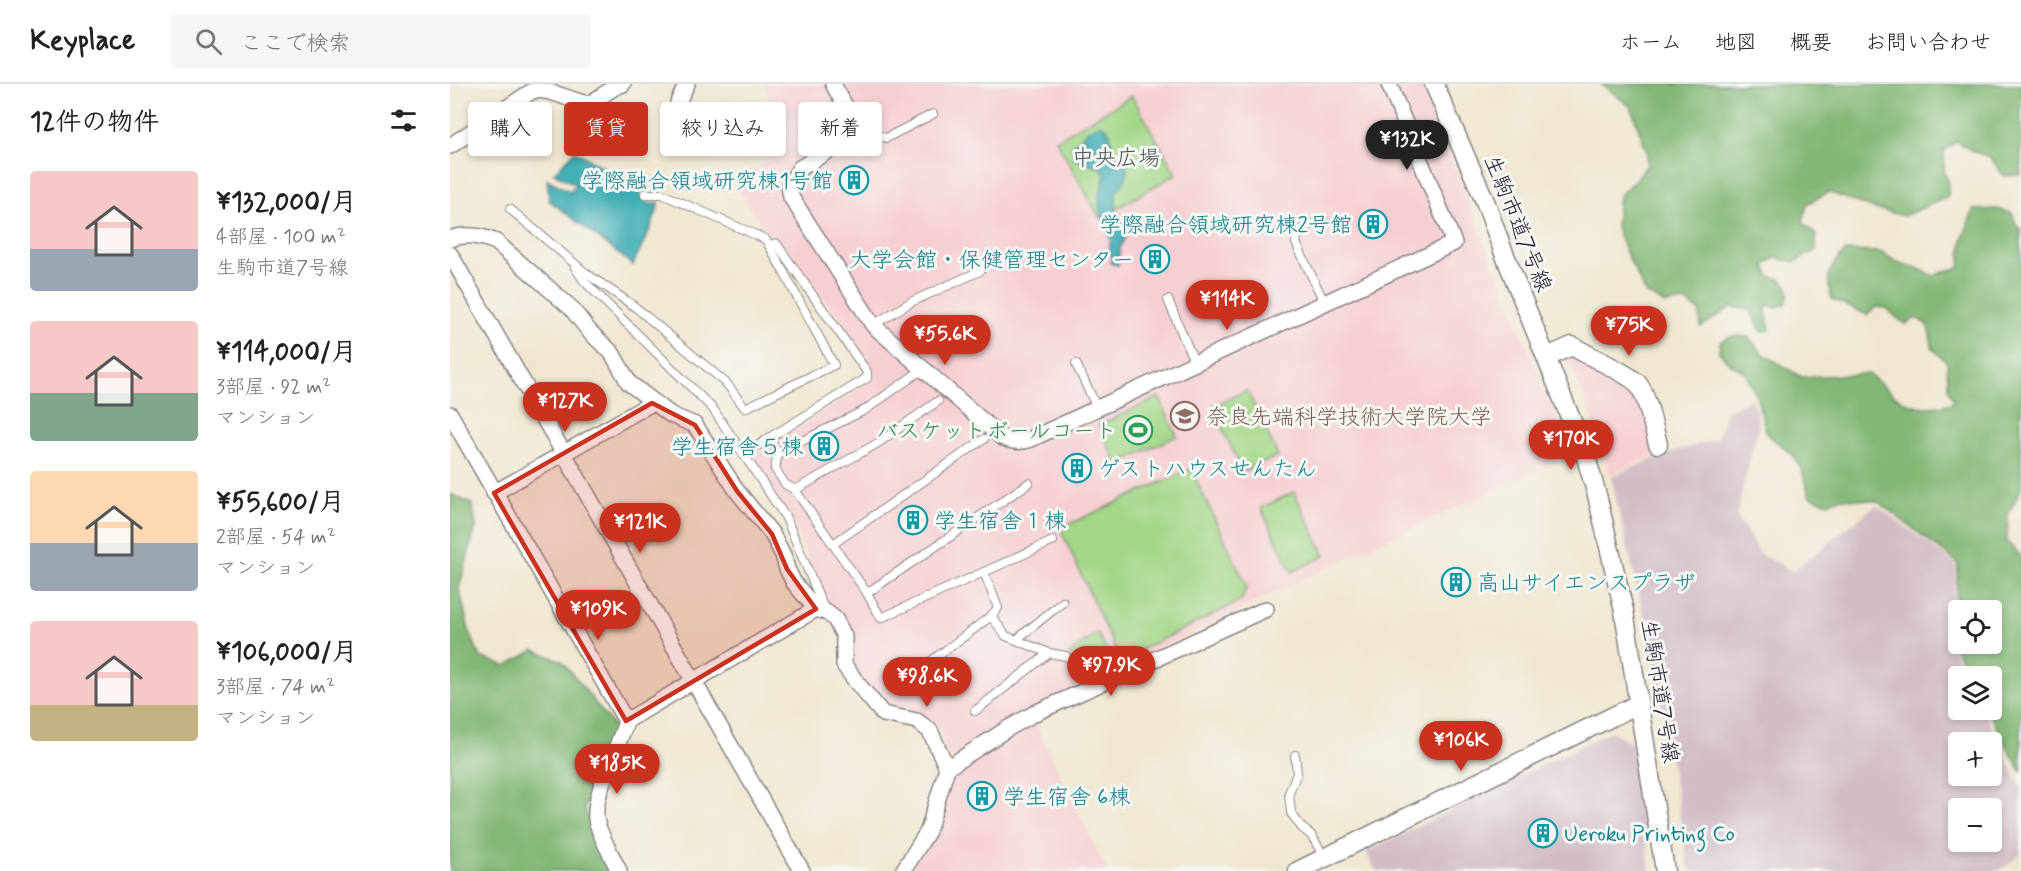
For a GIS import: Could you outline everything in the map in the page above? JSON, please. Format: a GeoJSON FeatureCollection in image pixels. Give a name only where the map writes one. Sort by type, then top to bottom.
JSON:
{"type":"FeatureCollection","features":[{"type":"Feature","properties":{"kind":"street"},"geometry":{"type":"LineString","coordinates":[[450,146],[532,91],[544,89],[576,103],[589,104],[623,84]]}},
{"type":"Feature","properties":{"kind":"street"},"geometry":{"type":"LineString","coordinates":[[678,102],[687,84]]}},
{"type":"Feature","properties":{"kind":"street"},"geometry":{"type":"LineString","coordinates":[[833,84],[843,102]]}},
{"type":"Feature","properties":{"kind":"street","name":"生駒市道7号線"},"geometry":{"type":"LineString","coordinates":[[1434,84],[1485,201],[1547,357],[1597,495],[1624,611],[1665,871]]}},
{"type":"Feature","properties":{"kind":"street"},"geometry":{"type":"LineString","coordinates":[[820,156],[800,168],[789,186],[790,197],[873,325],[995,432],[1011,441],[1021,442],[1454,243],[1393,85]]}},
{"type":"Feature","properties":{"kind":"street"},"geometry":{"type":"LineString","coordinates":[[450,239],[459,236],[486,238],[496,242],[571,308],[590,332],[612,353],[629,383],[671,416],[695,425],[737,491],[772,534],[794,583],[821,611],[835,619],[844,636],[844,665],[883,714],[917,721],[930,731],[947,768]]}},
{"type":"Feature","properties":{"kind":"street"},"geometry":{"type":"LineString","coordinates":[[450,254],[456,278],[564,453],[802,871]]}},
{"type":"Feature","properties":{"kind":"street"},"geometry":{"type":"LineString","coordinates":[[1547,357],[1572,346],[1638,384],[1658,444]]}},
{"type":"Feature","properties":{"kind":"street"},"geometry":{"type":"LineString","coordinates":[[494,493],[652,403]]}},
{"type":"Feature","properties":{"kind":"street"},"geometry":{"type":"LineString","coordinates":[[450,414],[626,721]]}},
{"type":"Feature","properties":{"kind":"street"},"geometry":{"type":"LineString","coordinates":[[903,871],[928,831],[947,768],[1035,713],[1266,609]]}},
{"type":"Feature","properties":{"kind":"street"},"geometry":{"type":"LineString","coordinates":[[618,871],[596,820],[604,778],[626,721],[693,681],[821,611]]}},
{"type":"Feature","properties":{"kind":"street"},"geometry":{"type":"LineString","coordinates":[[1298,871],[1638,704]]}},
{"type":"Feature","properties":{"kind":"lane"},"geometry":{"type":"LineString","coordinates":[[882,137],[886,138],[933,114]]}},
{"type":"Feature","properties":{"kind":"lane"},"geometry":{"type":"LineString","coordinates":[[510,209],[571,260],[634,306],[726,383],[745,408],[834,365],[765,239],[662,194],[645,194]]}},
{"type":"Feature","properties":{"kind":"lane"},"geometry":{"type":"LineString","coordinates":[[1323,219],[1298,231],[1296,243],[1325,304]]}},
{"type":"Feature","properties":{"kind":"lane"},"geometry":{"type":"LineString","coordinates":[[744,455],[867,378],[867,372],[776,243],[769,245]]}},
{"type":"Feature","properties":{"kind":"lane"},"geometry":{"type":"LineString","coordinates":[[571,260],[584,281],[713,409],[786,518],[821,611]]}},
{"type":"Feature","properties":{"kind":"lane"},"geometry":{"type":"LineString","coordinates":[[873,325],[911,302],[980,271]]}},
{"type":"Feature","properties":{"kind":"lane"},"geometry":{"type":"LineString","coordinates":[[1168,300],[1195,364]]}},
{"type":"Feature","properties":{"kind":"lane"},"geometry":{"type":"LineString","coordinates":[[1076,364],[1098,408]]}},
{"type":"Feature","properties":{"kind":"lane"},"geometry":{"type":"LineString","coordinates":[[778,453],[865,410],[923,369]]}},
{"type":"Feature","properties":{"kind":"lane"},"geometry":{"type":"LineString","coordinates":[[795,490],[871,447],[938,401]]}},
{"type":"Feature","properties":{"kind":"lane"},"geometry":{"type":"LineString","coordinates":[[769,438],[778,453],[775,469],[784,484],[795,490],[867,593],[880,618],[1053,541]]}},
{"type":"Feature","properties":{"kind":"lane"},"geometry":{"type":"LineString","coordinates":[[833,544],[984,439]]}},
{"type":"Feature","properties":{"kind":"lane"},"geometry":{"type":"LineString","coordinates":[[867,593],[1029,483]]}},
{"type":"Feature","properties":{"kind":"lane"},"geometry":{"type":"LineString","coordinates":[[910,677],[991,616],[998,608],[984,572]]}},
{"type":"Feature","properties":{"kind":"lane"},"geometry":{"type":"LineString","coordinates":[[1016,640],[1063,602]]}},
{"type":"Feature","properties":{"kind":"lane"},"geometry":{"type":"LineString","coordinates":[[991,616],[1006,636],[1049,653],[1066,656],[1074,663],[1091,688]]}},
{"type":"Feature","properties":{"kind":"lane"},"geometry":{"type":"LineString","coordinates":[[975,711],[1049,653]]}},
{"type":"Feature","properties":{"kind":"lane"},"geometry":{"type":"LineString","coordinates":[[1295,755],[1298,773],[1289,793],[1292,813],[1302,828],[1311,835],[1325,858]]}},
{"type":"Feature","properties":{"kind":"highlighted area"},"geometry":{"type":"Polygon","coordinates":[[[652,403],[695,425],[737,491],[772,534],[787,569],[816,609],[626,721],[494,493],[652,403]]]}},
{"type":"Feature","properties":{"kind":"shaded area","name":"奈良先端科学技術大学院大学"},"geometry":{"type":"Polygon","coordinates":[[[765,84],[1420,84],[1571,454],[1337,563],[1037,708],[956,758],[947,754],[939,727],[922,717],[883,708],[850,665],[832,612],[789,516],[752,464],[755,454],[876,378],[868,360],[783,243],[775,234],[768,237],[737,187],[771,156],[786,156],[786,102],[768,102],[765,84]]]}},
{"type":"Feature","properties":{"kind":"shaded area"},"geometry":{"type":"Polygon","coordinates":[[[1573,355],[1634,387],[1644,406],[1657,455],[1610,475],[1590,410],[1568,357],[1573,355]]]}},
{"type":"Feature","properties":{"kind":"shaded area"},"geometry":{"type":"Polygon","coordinates":[[[1752,398],[1759,425],[1736,515],[1761,555],[1793,571],[1876,505],[1956,564],[1954,600],[1948,600],[1948,654],[1956,654],[1962,666],[1948,666],[1948,720],[1988,720],[1994,732],[1948,732],[1948,786],[2002,786],[2002,749],[2021,788],[2021,854],[1999,871],[1689,871],[1654,659],[1611,477],[1662,455],[1717,439],[1726,411],[1752,398]]]}},
{"type":"Feature","properties":{"kind":"shaded area"},"geometry":{"type":"Polygon","coordinates":[[[1033,719],[1107,871],[910,871],[953,769],[1033,719]]]}},
{"type":"Feature","properties":{"kind":"shaded area"},"geometry":{"type":"Polygon","coordinates":[[[1611,731],[1632,744],[1650,871],[1376,871],[1366,852],[1611,731]]]}},
{"type":"Feature","properties":{"kind":"green space"},"geometry":{"type":"Polygon","coordinates":[[[1601,84],[2021,84],[2021,175],[2004,176],[1990,157],[1972,151],[1957,141],[1944,151],[1944,172],[1948,181],[1948,197],[1904,216],[1869,207],[1828,192],[1807,204],[1803,222],[1816,235],[1816,250],[1795,262],[1775,258],[1765,265],[1769,276],[1780,279],[1788,288],[1786,304],[1777,307],[1765,306],[1770,330],[1762,332],[1750,310],[1731,307],[1701,327],[1699,311],[1685,301],[1665,304],[1646,294],[1623,246],[1616,227],[1619,196],[1647,165],[1647,152],[1631,107],[1601,84]]]}},
{"type":"Feature","properties":{"kind":"green space","name":"中央広場"},"geometry":{"type":"Polygon","coordinates":[[[1132,96],[1176,174],[1100,218],[1056,140],[1132,96]]]}},
{"type":"Feature","properties":{"kind":"green space"},"geometry":{"type":"Polygon","coordinates":[[[1997,209],[2012,213],[2017,227],[2021,229],[2021,489],[2008,514],[2007,542],[2021,556],[2021,772],[2002,737],[2002,732],[1999,732],[1992,720],[2002,720],[2002,666],[1965,666],[1959,654],[2002,654],[2002,600],[1956,600],[1958,563],[1877,501],[1840,498],[1828,503],[1810,497],[1802,471],[1793,455],[1767,434],[1756,395],[1744,371],[1731,365],[1719,352],[1720,342],[1732,336],[1748,337],[1762,353],[1801,377],[1869,374],[1888,391],[1907,403],[1928,407],[1954,402],[1948,388],[1947,362],[1933,349],[1928,325],[1916,318],[1905,324],[1885,308],[1877,307],[1867,315],[1832,299],[1829,278],[1835,263],[1846,251],[1880,252],[1897,262],[1934,276],[1960,268],[1962,242],[1973,210],[1997,209]]]}},
{"type":"Feature","properties":{"kind":"green space"},"geometry":{"type":"Polygon","coordinates":[[[1247,390],[1278,456],[1243,472],[1212,407],[1247,390]]]}},
{"type":"Feature","properties":{"kind":"green space","name":"バスケットボールコート"},"geometry":{"type":"Polygon","coordinates":[[[1159,397],[1177,436],[1117,464],[1099,425],[1159,397]]]}},
{"type":"Feature","properties":{"kind":"green space"},"geometry":{"type":"Polygon","coordinates":[[[1191,469],[1247,587],[1241,601],[1120,660],[1060,528],[1191,469]]]}},
{"type":"Feature","properties":{"kind":"green space"},"geometry":{"type":"Polygon","coordinates":[[[1294,492],[1325,556],[1292,572],[1261,508],[1294,492]]]}},
{"type":"Feature","properties":{"kind":"green space"},"geometry":{"type":"Polygon","coordinates":[[[450,494],[472,504],[476,526],[459,588],[469,630],[480,657],[506,666],[534,650],[562,661],[616,729],[584,808],[610,871],[450,871],[450,494]]]}},
{"type":"Feature","properties":{"kind":"green space"},"geometry":{"type":"Polygon","coordinates":[[[1097,633],[1116,667],[1097,675],[1085,670],[1069,654],[1097,633]]]}},
{"type":"Feature","properties":{"kind":"water"},"geometry":{"type":"Polygon","coordinates":[[[1100,124],[1108,130],[1115,151],[1127,166],[1125,180],[1116,192],[1116,208],[1127,234],[1120,248],[1118,265],[1110,263],[1111,240],[1100,211],[1099,197],[1105,175],[1100,167],[1074,159],[1073,146],[1088,130],[1100,124]]]}},
{"type":"Feature","properties":{"kind":"water"},"geometry":{"type":"Polygon","coordinates":[[[570,156],[584,156],[639,188],[643,198],[649,204],[659,202],[633,265],[549,200],[547,179],[571,192],[575,184],[554,173],[570,156]]]}},
{"type":"Feature","properties":{"kind":"place","name":"学際融合領域研究棟1号館"},"geometry":{"type":"Point","coordinates":[854,180]}},
{"type":"Feature","properties":{"kind":"place","name":"学際融合領域研究棟2号館"},"geometry":{"type":"Point","coordinates":[1373,224]}},
{"type":"Feature","properties":{"kind":"place","name":"大学会館・保健管理センター"},"geometry":{"type":"Point","coordinates":[1155,259]}},
{"type":"Feature","properties":{"kind":"place","name":"奈良先端科学技術大学院大学"},"geometry":{"type":"Point","coordinates":[1185,416]}},
{"type":"Feature","properties":{"kind":"place","name":"バスケットボールコート"},"geometry":{"type":"Point","coordinates":[1138,430]}},
{"type":"Feature","properties":{"kind":"place","name":"学生宿舎５棟"},"geometry":{"type":"Point","coordinates":[824,446]}},
{"type":"Feature","properties":{"kind":"place","name":"ゲストハウスせんたん"},"geometry":{"type":"Point","coordinates":[1077,468]}},
{"type":"Feature","properties":{"kind":"place","name":"学生宿舎１棟"},"geometry":{"type":"Point","coordinates":[913,520]}},
{"type":"Feature","properties":{"kind":"place","name":"高山サイエンスプラザ"},"geometry":{"type":"Point","coordinates":[1456,582]}},
{"type":"Feature","properties":{"kind":"place","name":"学生宿舎 6棟"},"geometry":{"type":"Point","coordinates":[982,796]}},
{"type":"Feature","properties":{"kind":"place","name":"Ueroku Printing Co"},"geometry":{"type":"Point","coordinates":[1543,833]}}]}
